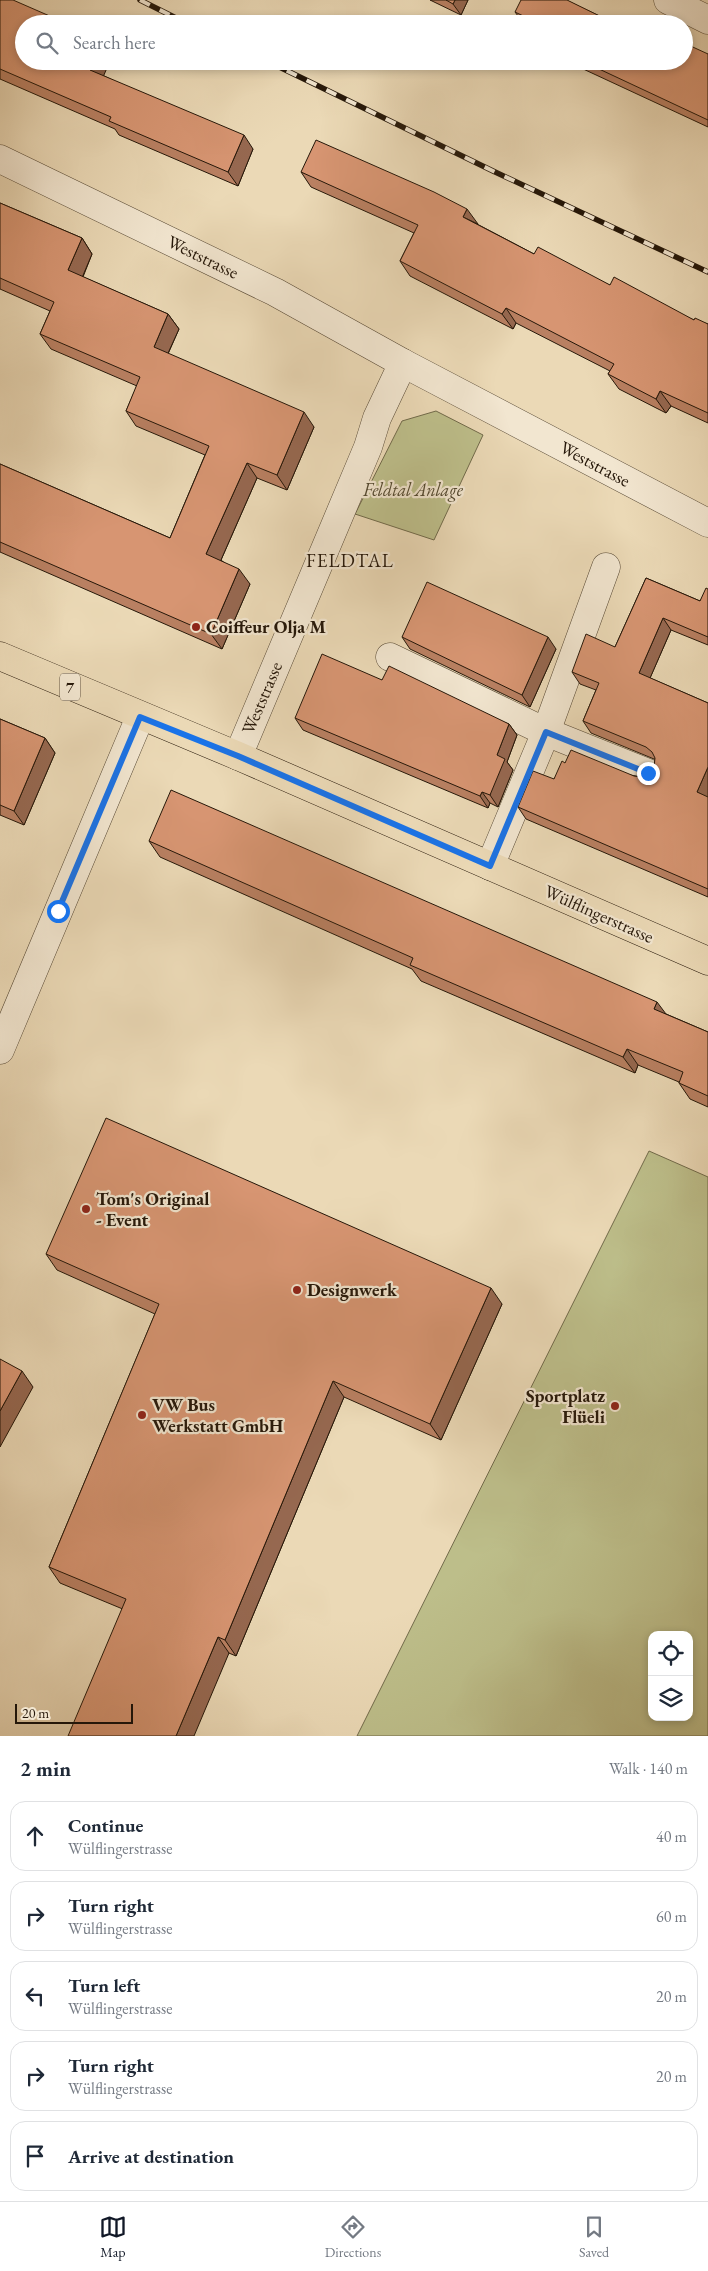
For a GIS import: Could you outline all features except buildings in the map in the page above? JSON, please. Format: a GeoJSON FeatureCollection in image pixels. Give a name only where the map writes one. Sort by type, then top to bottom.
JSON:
{"type":"FeatureCollection","features":[{"type":"Feature","properties":{"kind":"main road","name":"Wülflingerstrasse"},"geometry":{"type":"LineString","coordinates":[[0,656],[140,717],[238,756],[708,961]]}},
{"type":"Feature","properties":{"kind":"street"},"geometry":{"type":"LineString","coordinates":[[668,0],[708,20]]}},
{"type":"Feature","properties":{"kind":"street","name":"Weststrasse"},"geometry":{"type":"LineString","coordinates":[[0,159],[275,292],[403,363],[708,523]]}},
{"type":"Feature","properties":{"kind":"street","name":"Weststrasse"},"geometry":{"type":"LineString","coordinates":[[238,756],[364,456],[377,418],[403,363]]}},
{"type":"Feature","properties":{"kind":"street"},"geometry":{"type":"LineString","coordinates":[[490,866],[546,732],[606,567]]}},
{"type":"Feature","properties":{"kind":"street"},"geometry":{"type":"LineString","coordinates":[[390,657],[546,732],[648,773]]}},
{"type":"Feature","properties":{"kind":"street"},"geometry":{"type":"LineString","coordinates":[[0,1050],[140,717]]}},
{"type":"Feature","properties":{"kind":"green space","name":"Feldtal Anlage"},"geometry":{"type":"Polygon","coordinates":[[[436,411],[483,435],[434,540],[355,514],[402,421],[436,411]]]}},
{"type":"Feature","properties":{"kind":"green space","name":"Sportplatz Flüeli"},"geometry":{"type":"Polygon","coordinates":[[[649,1151],[708,1177],[708,1736],[357,1736],[649,1151]]]}},
{"type":"Feature","properties":{"kind":"railway"},"geometry":{"type":"LineString","coordinates":[[140,0],[170,15]]}},
{"type":"Feature","properties":{"kind":"railway"},"geometry":{"type":"LineString","coordinates":[[285,70],[493,171],[708,272]]}},
{"type":"Feature","properties":{"kind":"place","name":"Coiffeur Olja M"},"geometry":{"type":"Point","coordinates":[196,627]}},
{"type":"Feature","properties":{"kind":"place","name":"Tom's Original - Event"},"geometry":{"type":"Point","coordinates":[86,1209]}},
{"type":"Feature","properties":{"kind":"place","name":"Designwerk"},"geometry":{"type":"Point","coordinates":[297,1290]}},
{"type":"Feature","properties":{"kind":"place","name":"Sportplatz Flüeli"},"geometry":{"type":"Point","coordinates":[615,1406]}},
{"type":"Feature","properties":{"kind":"place","name":"VW Bus Werkstatt GmbH"},"geometry":{"type":"Point","coordinates":[142,1415]}},
{"type":"Feature","properties":{"kind":"district","name":"FELDTAL"},"geometry":{"type":"Point","coordinates":[350,560]}},
{"type":"Feature","properties":{"kind":"route"},"geometry":{"type":"LineString","coordinates":[[58,911],[140,717],[238,756],[490,866],[546,732],[648,773]]}}]}
